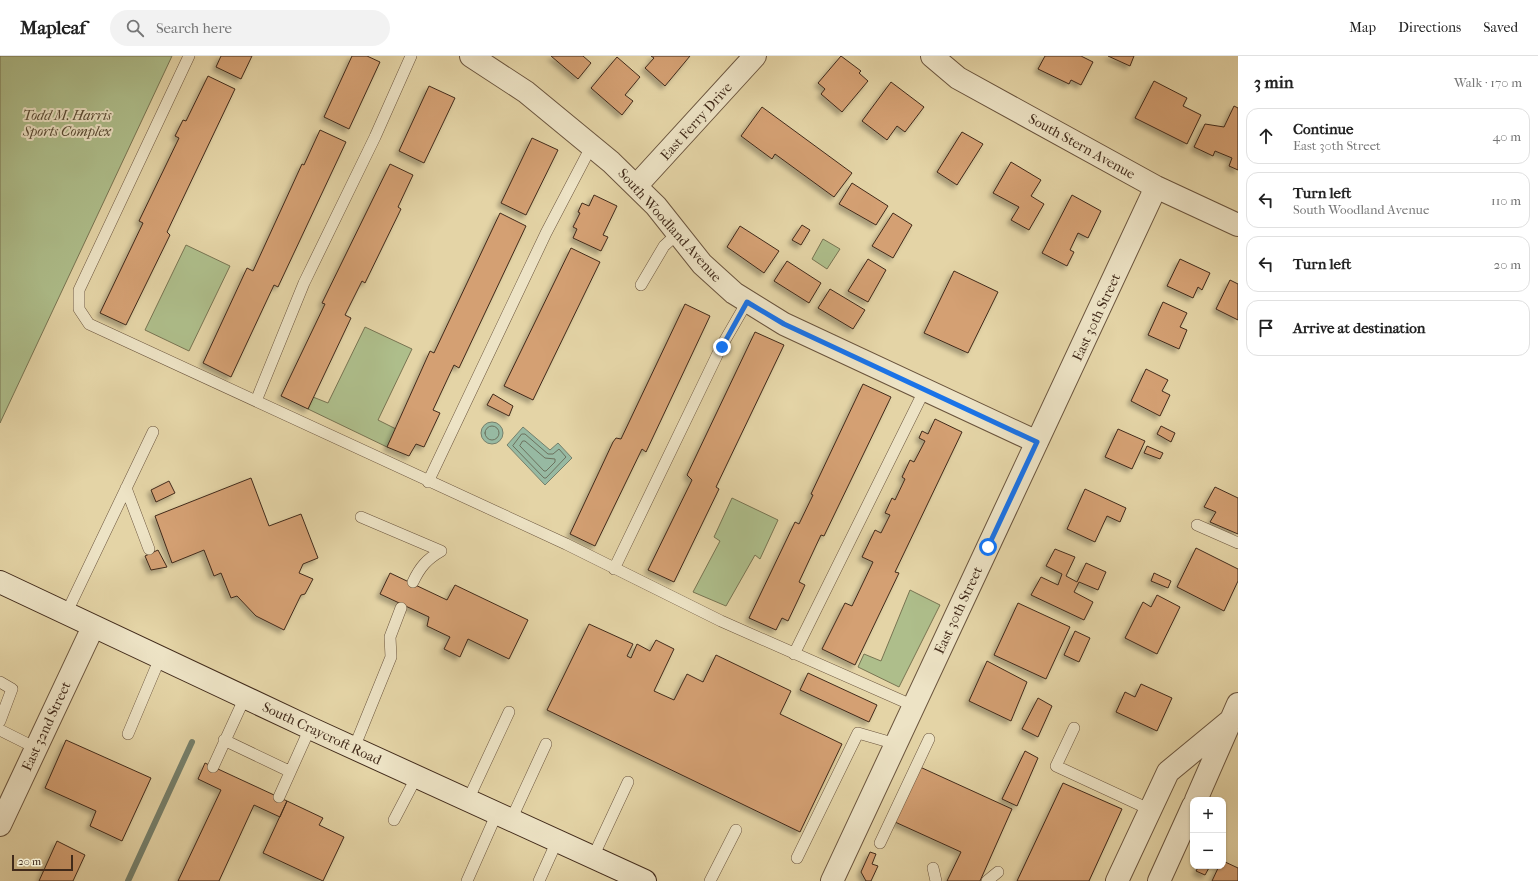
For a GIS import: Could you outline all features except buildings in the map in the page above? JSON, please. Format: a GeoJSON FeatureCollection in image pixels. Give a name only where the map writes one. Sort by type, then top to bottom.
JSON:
{"type":"FeatureCollection","features":[{"type":"Feature","properties":{"kind":"street","name":"South Woodland Avenue"},"geometry":{"type":"LineString","coordinates":[[471,56],[526,92],[592,145],[637,185],[716,278],[747,302],[784,324],[1037,442]]}},
{"type":"Feature","properties":{"kind":"street","name":"East Ferry Drive"},"geometry":{"type":"LineString","coordinates":[[637,185],[755,56]]}},
{"type":"Feature","properties":{"kind":"street","name":"South Stern Avenue"},"geometry":{"type":"LineString","coordinates":[[932,56],[958,78],[1156,187],[1238,224]]}},
{"type":"Feature","properties":{"kind":"street","name":"East 30th Street"},"geometry":{"type":"LineString","coordinates":[[832,881],[1156,187]]}},
{"type":"Feature","properties":{"kind":"street","name":"South Craycroft Road"},"geometry":{"type":"LineString","coordinates":[[0,582],[92,627],[645,881]]}},
{"type":"Feature","properties":{"kind":"street","name":"East 32nd Street"},"geometry":{"type":"LineString","coordinates":[[0,824],[92,627]]}},
{"type":"Feature","properties":{"kind":"street"},"geometry":{"type":"LineString","coordinates":[[1197,797],[1234,712]]}},
{"type":"Feature","properties":{"kind":"street"},"geometry":{"type":"LineString","coordinates":[[1117,881],[1168,772],[1234,712]]}},
{"type":"Feature","properties":{"kind":"street"},"geometry":{"type":"LineString","coordinates":[[1159,881],[1190,813]]}},
{"type":"Feature","properties":{"kind":"lane"},"geometry":{"type":"LineString","coordinates":[[190,56],[79,290],[79,309],[89,324],[256,400],[428,482],[566,544],[721,621],[914,706]]}},
{"type":"Feature","properties":{"kind":"lane"},"geometry":{"type":"LineString","coordinates":[[256,400],[304,283],[375,137],[411,56]]}},
{"type":"Feature","properties":{"kind":"lane"},"geometry":{"type":"LineString","coordinates":[[428,482],[546,233],[592,145]]}},
{"type":"Feature","properties":{"kind":"lane"},"geometry":{"type":"LineString","coordinates":[[641,284],[664,246],[678,233]]}},
{"type":"Feature","properties":{"kind":"lane"},"geometry":{"type":"LineString","coordinates":[[614,569],[722,347],[747,302]]}},
{"type":"Feature","properties":{"kind":"lane"},"geometry":{"type":"LineString","coordinates":[[794,654],[925,389]]}},
{"type":"Feature","properties":{"kind":"lane"},"geometry":{"type":"LineString","coordinates":[[66,614],[153,432]]}},
{"type":"Feature","properties":{"kind":"lane"},"geometry":{"type":"LineString","coordinates":[[126,488],[149,549]]}},
{"type":"Feature","properties":{"kind":"lane"},"geometry":{"type":"LineString","coordinates":[[361,517],[441,551],[428,558],[418,570],[413,582]]}},
{"type":"Feature","properties":{"kind":"lane"},"geometry":{"type":"LineString","coordinates":[[1197,525],[1238,543]]}},
{"type":"Feature","properties":{"kind":"lane"},"geometry":{"type":"LineString","coordinates":[[354,748],[391,657],[390,637],[401,608]]}},
{"type":"Feature","properties":{"kind":"lane"},"geometry":{"type":"LineString","coordinates":[[128,734],[160,658]]}},
{"type":"Feature","properties":{"kind":"lane"},"geometry":{"type":"LineString","coordinates":[[0,682],[12,689],[0,721]]}},
{"type":"Feature","properties":{"kind":"lane"},"geometry":{"type":"LineString","coordinates":[[213,767],[224,740],[245,697]]}},
{"type":"Feature","properties":{"kind":"lane"},"geometry":{"type":"LineString","coordinates":[[468,800],[509,712]]}},
{"type":"Feature","properties":{"kind":"lane"},"geometry":{"type":"LineString","coordinates":[[278,797],[310,728]]}},
{"type":"Feature","properties":{"kind":"lane"},"geometry":{"type":"LineString","coordinates":[[1074,728],[1056,766],[1151,810]]}},
{"type":"Feature","properties":{"kind":"lane"},"geometry":{"type":"LineString","coordinates":[[0,730],[36,748]]}},
{"type":"Feature","properties":{"kind":"lane"},"geometry":{"type":"LineString","coordinates":[[797,858],[858,732],[896,744]]}},
{"type":"Feature","properties":{"kind":"lane"},"geometry":{"type":"LineString","coordinates":[[880,843],[929,739]]}},
{"type":"Feature","properties":{"kind":"lane"},"geometry":{"type":"LineString","coordinates":[[224,740],[289,771]]}},
{"type":"Feature","properties":{"kind":"lane"},"geometry":{"type":"LineString","coordinates":[[467,881],[546,744]]}},
{"type":"Feature","properties":{"kind":"lane"},"geometry":{"type":"LineString","coordinates":[[394,820],[417,776]]}},
{"type":"Feature","properties":{"kind":"lane"},"geometry":{"type":"LineString","coordinates":[[593,857],[628,782]]}},
{"type":"Feature","properties":{"kind":"lane"},"geometry":{"type":"LineString","coordinates":[[710,881],[736,830]]}},
{"type":"Feature","properties":{"kind":"lane"},"geometry":{"type":"LineString","coordinates":[[539,881],[557,841]]}},
{"type":"Feature","properties":{"kind":"lane"},"geometry":{"type":"LineString","coordinates":[[933,868],[936,881]]}},
{"type":"Feature","properties":{"kind":"lane"},"geometry":{"type":"LineString","coordinates":[[987,881],[998,872]]}},
{"type":"Feature","properties":{"kind":"green space","name":"Todd M. Harris Sports Complex"},"geometry":{"type":"Polygon","coordinates":[[[0,56],[172,56],[0,423],[0,56]]]}},
{"type":"Feature","properties":{"kind":"green space"},"geometry":{"type":"Polygon","coordinates":[[[823,239],[840,249],[827,269],[812,259],[823,239]]]}},
{"type":"Feature","properties":{"kind":"green space"},"geometry":{"type":"Polygon","coordinates":[[[186,245],[230,266],[189,351],[145,330],[186,245]]]}},
{"type":"Feature","properties":{"kind":"green space"},"geometry":{"type":"Polygon","coordinates":[[[365,327],[412,349],[378,420],[396,429],[387,447],[308,409],[313,397],[328,403],[365,327]]]}},
{"type":"Feature","properties":{"kind":"green space"},"geometry":{"type":"Polygon","coordinates":[[[732,498],[778,520],[760,559],[755,555],[726,606],[693,592],[720,541],[714,537],[732,498]]]}},
{"type":"Feature","properties":{"kind":"green space"},"geometry":{"type":"Polygon","coordinates":[[[910,590],[940,605],[899,687],[858,667],[864,654],[881,661],[910,590]]]}},
{"type":"Feature","properties":{"kind":"water"},"geometry":{"type":"Polygon","coordinates":[[[492,422],[500,425],[503,433],[500,441],[492,444],[484,441],[481,433],[484,425],[492,422]]]}},
{"type":"Feature","properties":{"kind":"water"},"geometry":{"type":"Polygon","coordinates":[[[523,427],[550,450],[558,443],[572,458],[545,485],[507,445],[523,427]]]}},
{"type":"Feature","properties":{"kind":"waterway"},"geometry":{"type":"LineString","coordinates":[[128,881],[192,742]]}},
{"type":"Feature","properties":{"kind":"route"},"geometry":{"type":"LineString","coordinates":[[722,347],[747,302],[784,324],[1037,442],[988,547]]}}]}
